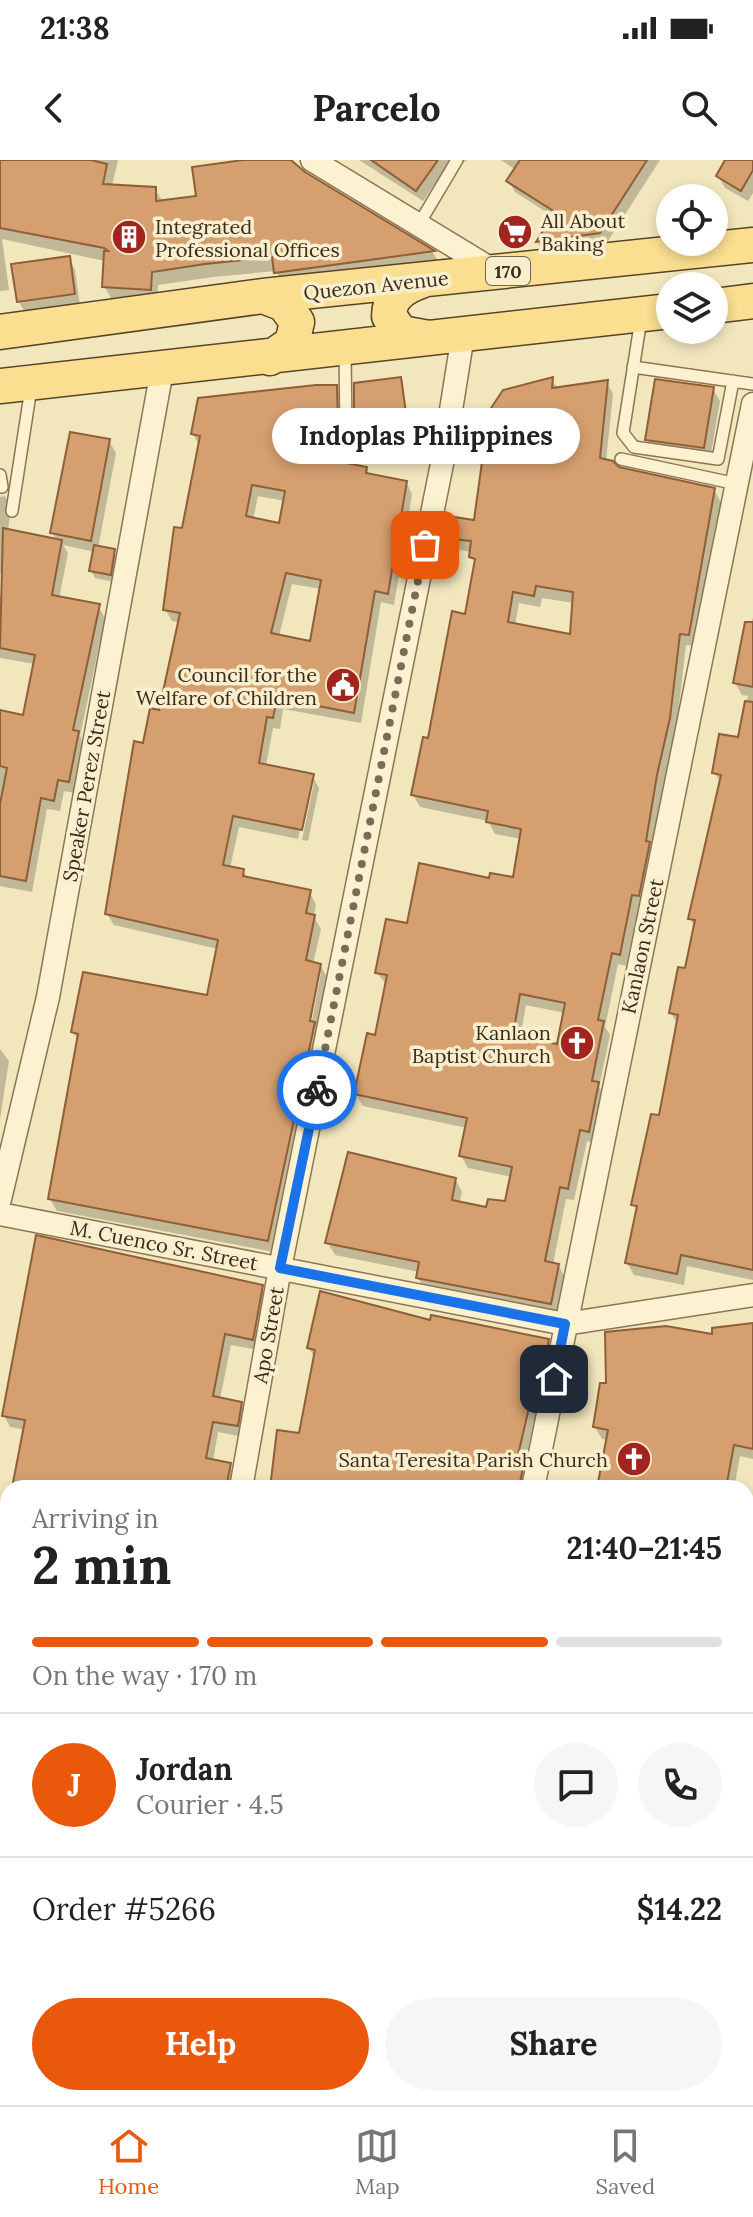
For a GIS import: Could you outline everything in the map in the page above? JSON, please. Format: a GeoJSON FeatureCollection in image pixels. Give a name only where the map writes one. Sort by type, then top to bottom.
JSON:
{"type":"FeatureCollection","features":[{"type":"Feature","properties":{"kind":"main road","name":"Quezon Avenue"},"geometry":{"type":"LineString","coordinates":[[0,332],[263,296],[753,245]]}},
{"type":"Feature","properties":{"kind":"main road"},"geometry":{"type":"LineString","coordinates":[[422,281],[397,294],[390,304],[389,316],[401,333],[447,337]]}},
{"type":"Feature","properties":{"kind":"main road"},"geometry":{"type":"LineString","coordinates":[[263,296],[284,304],[297,322],[292,343],[270,358]]}},
{"type":"Feature","properties":{"kind":"main road"},"geometry":{"type":"LineString","coordinates":[[728,304],[753,301]]}},
{"type":"Feature","properties":{"kind":"main road"},"geometry":{"type":"LineString","coordinates":[[16,385],[656,312]]}},
{"type":"Feature","properties":{"kind":"street"},"geometry":{"type":"LineString","coordinates":[[312,160],[483,264],[492,273]]}},
{"type":"Feature","properties":{"kind":"street","name":"Apo Street"},"geometry":{"type":"LineString","coordinates":[[242,1480],[280,1268],[444,454],[447,337]]}},
{"type":"Feature","properties":{"kind":"street","name":"Speaker Perez Street"},"geometry":{"type":"LineString","coordinates":[[0,1199],[48,997],[162,370]]}},
{"type":"Feature","properties":{"kind":"street","name":"Kanlaon Street"},"geometry":{"type":"LineString","coordinates":[[535,1480],[753,404]]}},
{"type":"Feature","properties":{"kind":"street","name":"M. Cuenco Sr. Street"},"geometry":{"type":"LineString","coordinates":[[0,1214],[565,1324],[753,1295]]}},
{"type":"Feature","properties":{"kind":"lane"},"geometry":{"type":"LineString","coordinates":[[419,224],[457,160]]}},
{"type":"Feature","properties":{"kind":"lane"},"geometry":{"type":"LineString","coordinates":[[656,312],[633,367],[623,433],[626,442],[634,447],[714,461],[720,456],[733,381]]}},
{"type":"Feature","properties":{"kind":"lane"},"geometry":{"type":"LineString","coordinates":[[345,348],[346,430],[352,444],[367,451],[444,454]]}},
{"type":"Feature","properties":{"kind":"lane"},"geometry":{"type":"LineString","coordinates":[[633,367],[753,384]]}},
{"type":"Feature","properties":{"kind":"lane"},"geometry":{"type":"LineString","coordinates":[[12,511],[16,385]]}},
{"type":"Feature","properties":{"kind":"lane"},"geometry":{"type":"LineString","coordinates":[[621,459],[737,484]]}},
{"type":"Feature","properties":{"kind":"lane"},"geometry":{"type":"LineString","coordinates":[[0,475],[2,487]]}},
{"type":"Feature","properties":{"kind":"building"},"geometry":{"type":"Polygon","coordinates":[[[0,160],[91,160],[107,164],[103,184],[156,187],[156,201],[196,196],[192,167],[243,160],[291,160],[305,172],[435,251],[274,273],[272,257],[205,264],[152,272],[151,290],[102,287],[104,251],[108,251],[104,248],[0,228],[0,160]]]}},
{"type":"Feature","properties":{"kind":"building"},"geometry":{"type":"Polygon","coordinates":[[[371,160],[438,160],[416,191],[371,160]]]}},
{"type":"Feature","properties":{"kind":"building"},"geometry":{"type":"Polygon","coordinates":[[[520,160],[647,160],[600,233],[536,242],[555,212],[506,181],[520,160]]]}},
{"type":"Feature","properties":{"kind":"building"},"geometry":{"type":"Polygon","coordinates":[[[725,160],[753,160],[753,170],[741,191],[716,176],[725,160]]]}},
{"type":"Feature","properties":{"kind":"building"},"geometry":{"type":"Polygon","coordinates":[[[70,256],[75,294],[17,302],[11,264],[70,256]]]}},
{"type":"Feature","properties":{"kind":"building"},"geometry":{"type":"Polygon","coordinates":[[[401,377],[409,434],[359,438],[354,428],[354,383],[401,377]]]}},
{"type":"Feature","properties":{"kind":"building"},"geometry":{"type":"Polygon","coordinates":[[[553,377],[552,388],[608,380],[600,458],[613,461],[619,467],[715,488],[689,635],[680,634],[670,718],[657,775],[646,841],[650,842],[639,896],[632,895],[620,955],[612,953],[598,1020],[604,1021],[592,1081],[599,1082],[589,1132],[580,1130],[568,1189],[560,1187],[545,1261],[559,1264],[551,1304],[416,1278],[419,1262],[325,1243],[348,1152],[456,1178],[452,1200],[486,1207],[488,1199],[505,1201],[512,1167],[459,1156],[467,1118],[354,1094],[367,1033],[375,1035],[387,975],[375,973],[386,919],[407,923],[419,863],[489,878],[490,873],[513,877],[521,829],[486,822],[488,811],[411,795],[423,737],[428,738],[452,611],[465,614],[475,559],[469,557],[471,541],[451,539],[454,517],[474,520],[489,411],[503,390],[553,377]],[[536,586],[534,596],[513,592],[508,622],[570,634],[573,592],[536,586]],[[520,994],[513,1035],[557,1044],[565,1003],[520,994]]]}},
{"type":"Feature","properties":{"kind":"building"},"geometry":{"type":"Polygon","coordinates":[[[655,379],[714,387],[704,448],[645,440],[655,379]]]}},
{"type":"Feature","properties":{"kind":"building"},"geometry":{"type":"Polygon","coordinates":[[[337,385],[338,430],[342,442],[279,450],[367,467],[366,473],[407,481],[388,594],[375,591],[354,713],[277,698],[273,718],[267,717],[259,763],[314,774],[302,830],[233,816],[223,865],[244,869],[243,876],[311,890],[306,913],[315,915],[306,960],[321,964],[310,1021],[315,1022],[268,1241],[48,1199],[78,1034],[71,1032],[83,972],[207,995],[218,940],[105,914],[134,741],[143,743],[150,708],[159,710],[180,613],[163,610],[174,527],[182,528],[200,436],[191,434],[198,398],[337,385]],[[252,485],[246,516],[279,523],[285,491],[252,485]],[[286,573],[271,633],[310,641],[321,580],[286,573]]]}},
{"type":"Feature","properties":{"kind":"building"},"geometry":{"type":"Polygon","coordinates":[[[70,432],[110,439],[91,541],[50,533],[70,432]]]}},
{"type":"Feature","properties":{"kind":"building"},"geometry":{"type":"Polygon","coordinates":[[[3,528],[62,540],[52,595],[100,604],[73,730],[79,731],[69,782],[58,780],[54,801],[41,798],[26,881],[0,876],[0,804],[7,768],[0,766],[0,710],[23,715],[35,655],[0,648],[3,528]]]}},
{"type":"Feature","properties":{"kind":"building"},"geometry":{"type":"Polygon","coordinates":[[[94,545],[115,549],[111,575],[89,571],[94,545]]]}},
{"type":"Feature","properties":{"kind":"building"},"geometry":{"type":"Polygon","coordinates":[[[745,622],[753,622],[753,687],[733,683],[745,622]]]}},
{"type":"Feature","properties":{"kind":"building"},"geometry":{"type":"Polygon","coordinates":[[[745,701],[753,702],[753,1270],[681,1255],[677,1274],[625,1263],[637,1206],[631,1205],[651,1114],[659,1115],[678,1015],[669,1013],[678,967],[685,968],[695,920],[688,919],[721,775],[712,773],[719,734],[738,737],[745,701]]]}},
{"type":"Feature","properties":{"kind":"building"},"geometry":{"type":"Polygon","coordinates":[[[36,1235],[263,1285],[253,1340],[225,1334],[213,1396],[242,1402],[238,1426],[213,1422],[206,1458],[231,1463],[228,1480],[14,1480],[25,1420],[2,1416],[36,1235]]]}},
{"type":"Feature","properties":{"kind":"building"},"geometry":{"type":"Polygon","coordinates":[[[320,1291],[430,1320],[431,1315],[549,1339],[537,1400],[531,1399],[518,1455],[525,1457],[521,1480],[271,1480],[277,1430],[299,1433],[315,1350],[307,1348],[320,1291]]]}},
{"type":"Feature","properties":{"kind":"building"},"geometry":{"type":"Polygon","coordinates":[[[753,1323],[753,1449],[734,1445],[727,1480],[599,1480],[608,1430],[593,1427],[600,1383],[606,1383],[605,1332],[666,1326],[712,1334],[712,1328],[753,1323]]]}},
{"type":"Feature","properties":{"kind":"way so far"},"geometry":{"type":"LineString","coordinates":[[317,1090],[425,545]]}},
{"type":"Feature","properties":{"kind":"place","name":"All About Baking"},"geometry":{"type":"Point","coordinates":[515,232]}},
{"type":"Feature","properties":{"kind":"place","name":"Integrated Professional Offices"},"geometry":{"type":"Point","coordinates":[129,237]}},
{"type":"Feature","properties":{"kind":"place","name":"Indoplas Philippines"},"geometry":{"type":"Point","coordinates":[425,545]}},
{"type":"Feature","properties":{"kind":"place","name":"Council for the Welfare of Children"},"geometry":{"type":"Point","coordinates":[343,685]}},
{"type":"Feature","properties":{"kind":"place","name":"Kanlaon Baptist Church"},"geometry":{"type":"Point","coordinates":[577,1043]}},
{"type":"Feature","properties":{"kind":"place","name":"Santa Teresita Parish Church"},"geometry":{"type":"Point","coordinates":[634,1459]}},
{"type":"Feature","properties":{"kind":"route"},"geometry":{"type":"LineString","coordinates":[[317,1090],[280,1268],[565,1324],[554,1379]]}}]}
